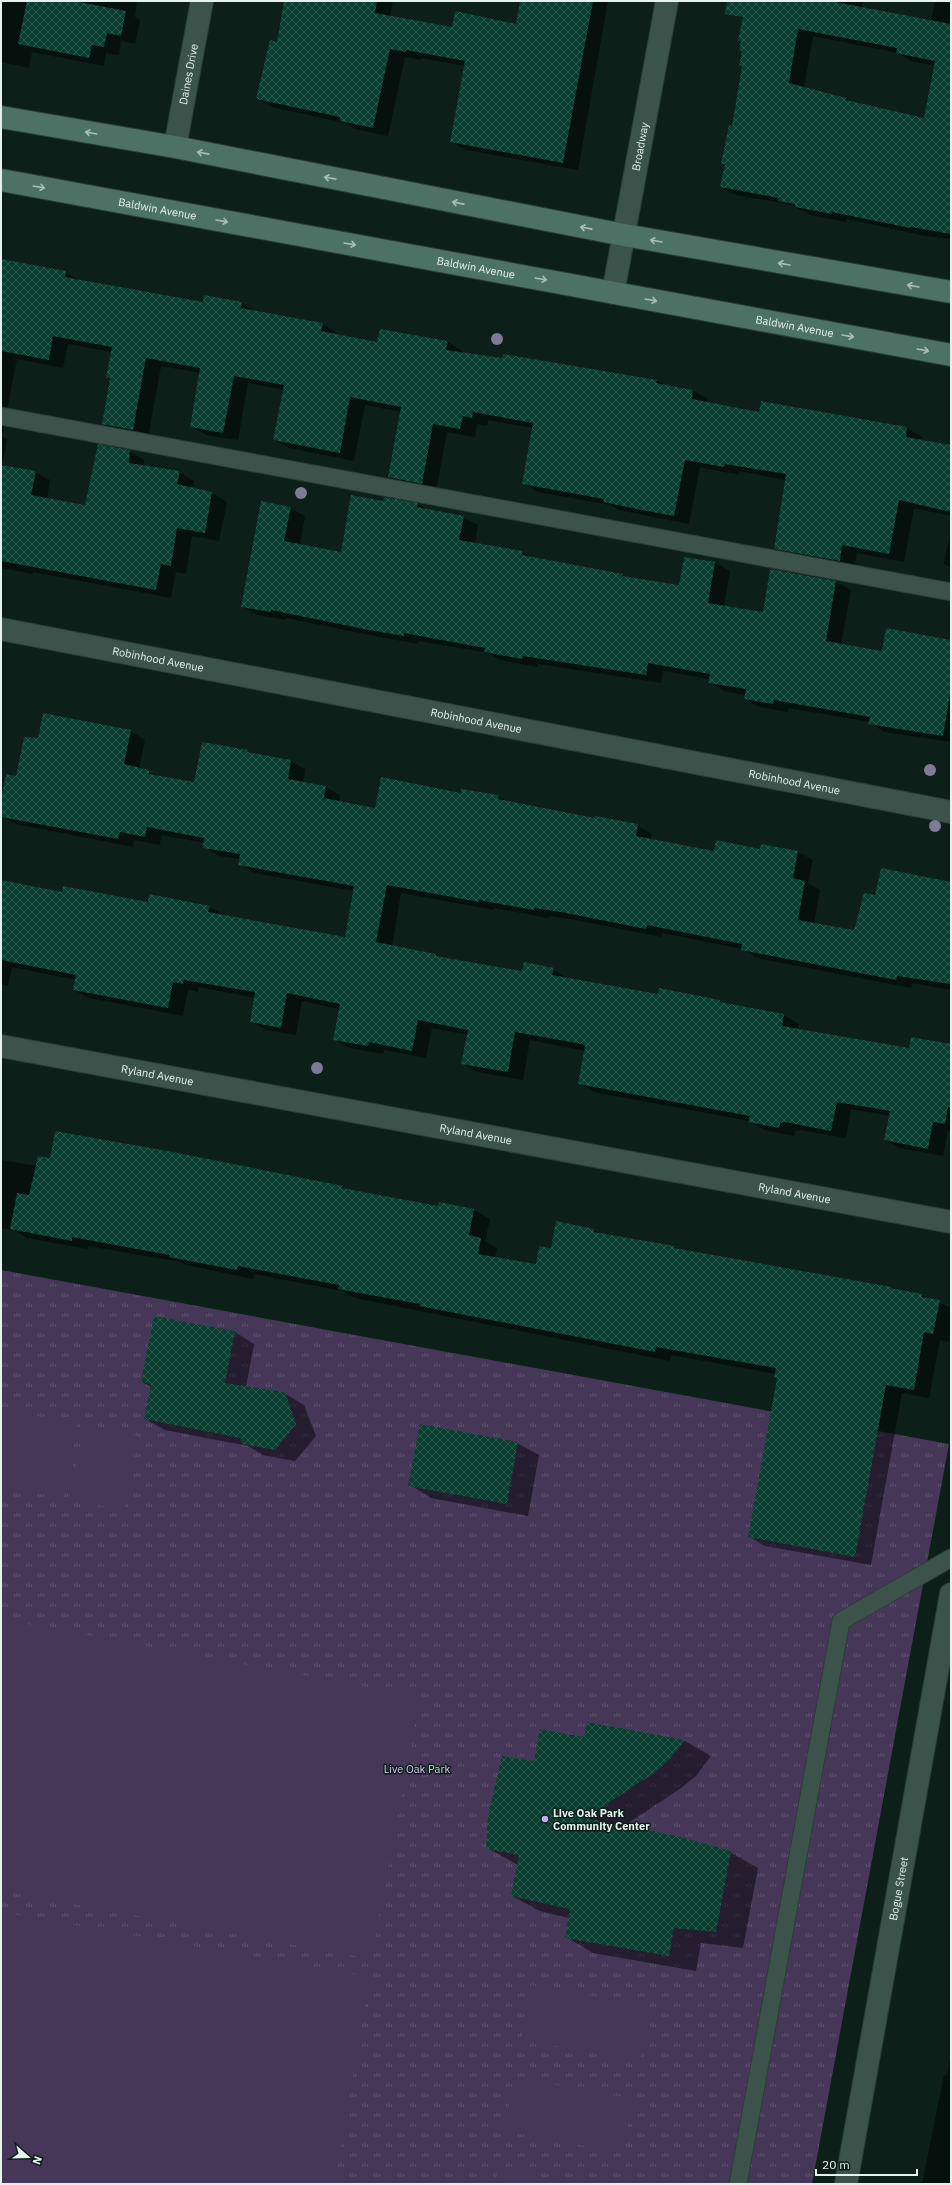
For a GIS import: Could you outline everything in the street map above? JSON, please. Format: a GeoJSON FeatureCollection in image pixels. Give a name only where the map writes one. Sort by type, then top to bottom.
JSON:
{"type":"FeatureCollection","features":[{"type":"Feature","properties":{"kind":"main road"},"geometry":{"type":"LineString","coordinates":[[1,117],[175,147],[624,235],[951,292]]}},
{"type":"Feature","properties":{"kind":"main road","name":"Baldwin Avenue"},"geometry":{"type":"LineString","coordinates":[[1,180],[951,355]]}},
{"type":"Feature","properties":{"kind":"street","name":"Daines Drive"},"geometry":{"type":"LineString","coordinates":[[175,147],[202,1]]}},
{"type":"Feature","properties":{"kind":"street","name":"Broadway"},"geometry":{"type":"LineString","coordinates":[[613,293],[667,1]]}},
{"type":"Feature","properties":{"kind":"street","name":"Robinhood Avenue"},"geometry":{"type":"LineString","coordinates":[[1,630],[951,812]]}},
{"type":"Feature","properties":{"kind":"street","name":"Ryland Avenue"},"geometry":{"type":"LineString","coordinates":[[1,1046],[951,1222]]}},
{"type":"Feature","properties":{"kind":"street","name":"Bogue Street"},"geometry":{"type":"LineString","coordinates":[[846,2184],[951,1594]]}},
{"type":"Feature","properties":{"kind":"lane"},"geometry":{"type":"LineString","coordinates":[[1,416],[951,592]]}},
{"type":"Feature","properties":{"kind":"lane"},"geometry":{"type":"LineString","coordinates":[[738,2184],[841,1622],[951,1558]]}},
{"type":"Feature","properties":{"kind":"green space","name":"Live Oak Park"},"geometry":{"type":"Polygon","coordinates":[[[1,1270],[949,1444],[812,2184],[1,2184],[1,1270]]]}},
{"type":"Feature","properties":{"kind":"green space"},"geometry":{"type":"Polygon","coordinates":[[[1,1410],[77,1423],[64,1498],[1,1487],[1,1410]]]}},
{"type":"Feature","properties":{"kind":"green space"},"geometry":{"type":"Polygon","coordinates":[[[84,1425],[138,1436],[124,1510],[70,1500],[84,1425]]]}},
{"type":"Feature","properties":{"kind":"green space"},"geometry":{"type":"Polygon","coordinates":[[[1,1619],[420,1697],[371,1959],[1,1891],[1,1619]]]}},
{"type":"Feature","properties":{"kind":"green space"},"geometry":{"type":"Polygon","coordinates":[[[1,1912],[370,1977],[334,2184],[1,2184],[1,1912]]]}},
{"type":"Feature","properties":{"kind":"green space"},"geometry":{"type":"Polygon","coordinates":[[[531,1985],[650,2006],[640,2061],[521,2040],[531,1985]]]}},
{"type":"Feature","properties":{"kind":"green space"},"geometry":{"type":"Polygon","coordinates":[[[514,2077],[633,2099],[623,2153],[504,2131],[514,2077]]]}},
{"type":"Feature","properties":{"kind":"green space"},"geometry":{"type":"Polygon","coordinates":[[[498,2169],[582,2184],[495,2184],[498,2169]]]}},
{"type":"Feature","properties":{"kind":"building"},"geometry":{"type":"Polygon","coordinates":[[[27,1],[74,1],[126,11],[121,36],[107,33],[104,47],[92,45],[89,58],[18,44],[27,1]]]}},
{"type":"Feature","properties":{"kind":"building"},"geometry":{"type":"Polygon","coordinates":[[[284,1],[377,1],[375,13],[452,27],[455,11],[516,24],[520,1],[593,1],[563,163],[450,142],[465,61],[406,50],[406,52],[390,49],[373,128],[340,121],[340,117],[256,99],[270,40],[277,42],[284,1]]]}},
{"type":"Feature","properties":{"kind":"building"},"geometry":{"type":"Polygon","coordinates":[[[727,1],[830,1],[951,24],[951,234],[910,228],[832,212],[832,214],[795,207],[795,204],[778,201],[779,198],[720,187],[725,164],[721,164],[729,125],[732,126],[742,66],[739,66],[742,51],[739,50],[741,41],[738,41],[743,17],[725,14],[727,1]],[[798,29],[789,83],[846,98],[846,100],[924,118],[935,61],[896,53],[897,48],[798,29]]]}},
{"type":"Feature","properties":{"kind":"building"},"geometry":{"type":"Polygon","coordinates":[[[1,259],[66,271],[65,277],[203,302],[204,295],[242,302],[241,308],[323,323],[321,331],[377,342],[380,329],[448,341],[446,350],[502,358],[503,354],[657,380],[656,383],[693,390],[692,399],[759,412],[761,401],[907,427],[906,437],[951,445],[951,512],[899,500],[889,554],[842,545],[840,561],[774,549],[786,474],[725,464],[724,467],[685,460],[674,516],[642,510],[603,502],[604,499],[522,484],[533,423],[473,412],[472,418],[463,416],[460,429],[433,424],[422,484],[388,477],[401,407],[350,397],[340,453],[273,440],[284,385],[234,376],[223,433],[190,427],[200,368],[146,358],[133,430],[102,424],[110,378],[106,378],[112,347],[53,336],[49,360],[1,351],[1,259]]]}},
{"type":"Feature","properties":{"kind":"building"},"geometry":{"type":"Polygon","coordinates":[[[98,444],[130,450],[129,463],[180,471],[177,484],[212,492],[205,533],[177,528],[171,566],[161,564],[156,590],[1,561],[1,465],[36,471],[31,495],[85,505],[98,444]]]}},
{"type":"Feature","properties":{"kind":"building"},"geometry":{"type":"Polygon","coordinates":[[[351,495],[383,501],[384,497],[418,503],[417,507],[464,516],[459,540],[523,551],[522,555],[623,574],[622,576],[679,585],[684,557],[715,562],[708,603],[763,612],[770,569],[836,581],[826,641],[882,651],[886,628],[951,640],[951,689],[943,736],[868,724],[870,717],[774,700],[773,704],[744,699],[746,689],[708,683],[710,674],[648,663],[646,675],[523,656],[522,659],[484,652],[485,648],[404,633],[404,636],[271,610],[271,612],[241,607],[261,501],[291,507],[284,541],[341,552],[351,495]]]}},
{"type":"Feature","properties":{"kind":"building"},"geometry":{"type":"Polygon","coordinates":[[[43,713],[131,730],[124,764],[149,770],[149,774],[194,782],[202,742],[248,750],[247,752],[291,760],[288,779],[326,786],[324,798],[375,808],[381,777],[461,793],[461,789],[499,795],[498,799],[595,818],[595,816],[638,824],[636,836],[714,851],[716,840],[760,849],[761,844],[798,851],[793,878],[805,881],[798,920],[854,930],[864,893],[875,895],[881,868],[951,882],[951,984],[897,976],[896,980],[741,950],[742,944],[647,925],[646,929],[561,912],[534,908],[534,910],[479,900],[479,902],[387,885],[376,942],[436,954],[436,956],[522,971],[524,962],[554,968],[552,975],[658,994],[659,988],[720,1000],[720,1002],[784,1014],[782,1026],[909,1048],[911,1037],[951,1044],[951,1108],[948,1107],[945,1124],[933,1122],[928,1149],[884,1140],[890,1111],[837,1102],[831,1131],[785,1122],[780,1123],[779,1128],[748,1122],[750,1116],[578,1084],[585,1046],[582,1044],[515,1032],[508,1072],[461,1064],[468,1030],[418,1020],[412,1051],[369,1042],[368,1046],[333,1040],[340,1004],[287,993],[281,1028],[250,1022],[255,992],[184,980],[183,984],[173,982],[168,1008],[73,990],[76,975],[1,960],[1,880],[62,892],[63,886],[148,902],[149,894],[210,906],[208,912],[345,937],[354,886],[238,865],[240,854],[203,848],[204,838],[147,827],[145,837],[120,832],[118,839],[1,817],[1,800],[6,774],[16,776],[24,737],[38,738],[43,713]]]}},
{"type":"Feature","properties":{"kind":"building"},"geometry":{"type":"Polygon","coordinates":[[[55,1131],[173,1152],[343,1186],[342,1188],[438,1206],[439,1202],[474,1209],[469,1235],[481,1238],[478,1254],[536,1264],[539,1246],[551,1248],[556,1221],[594,1229],[594,1232],[675,1246],[674,1248],[892,1287],[922,1294],[922,1297],[940,1300],[933,1334],[924,1332],[914,1390],[886,1385],[855,1557],[748,1537],[777,1378],[774,1377],[776,1368],[656,1347],[655,1352],[419,1306],[420,1304],[338,1289],[339,1285],[238,1266],[237,1270],[169,1257],[169,1255],[72,1237],[72,1241],[10,1229],[17,1193],[29,1195],[38,1156],[50,1158],[55,1131]]]}},
{"type":"Feature","properties":{"kind":"building"},"geometry":{"type":"Polygon","coordinates":[[[154,1316],[235,1331],[225,1383],[285,1392],[296,1424],[275,1450],[243,1444],[240,1438],[144,1419],[151,1384],[141,1382],[154,1316]]]}},
{"type":"Feature","properties":{"kind":"building"},"geometry":{"type":"Polygon","coordinates":[[[420,1424],[518,1442],[507,1504],[408,1486],[420,1424]]]}},
{"type":"Feature","properties":{"kind":"building","name":"Live Oak Park Community Center"},"geometry":{"type":"Polygon","coordinates":[[[587,1722],[685,1740],[669,1760],[654,1773],[586,1818],[677,1836],[731,1851],[716,1932],[674,1928],[669,1956],[565,1938],[570,1909],[511,1896],[519,1855],[486,1849],[488,1816],[502,1756],[534,1761],[540,1729],[584,1737],[587,1722]]]}},
{"type":"Feature","properties":{"kind":"place","name":"Live Oak Park Community Center"},"geometry":{"type":"Point","coordinates":[545,1819]}}]}
